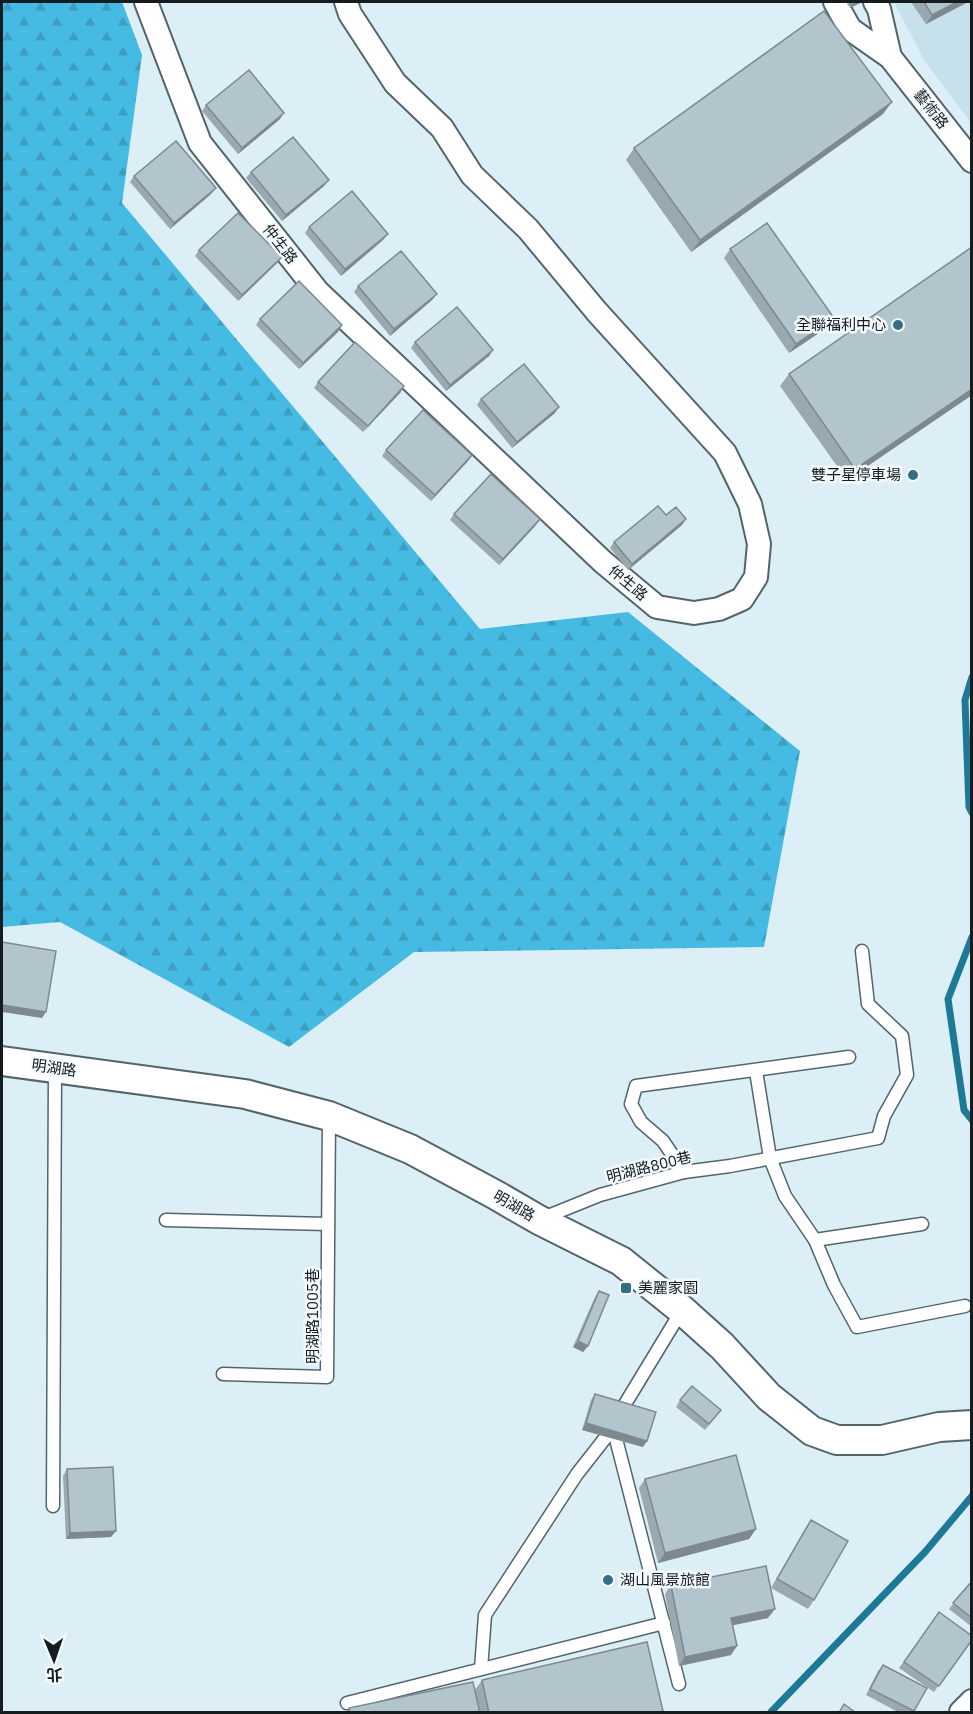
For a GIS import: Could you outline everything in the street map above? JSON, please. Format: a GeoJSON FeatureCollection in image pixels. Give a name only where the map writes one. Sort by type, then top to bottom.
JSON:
{"type":"FeatureCollection","features":[{"type":"Feature","properties":{"kind":"street","name":"仲生路"},"geometry":{"type":"LineString","coordinates":[[146,2],[200,143],[318,292],[603,562],[657,607],[694,613],[719,609],[742,599],[756,577],[759,544],[750,504],[725,453],[597,312],[528,229],[472,175],[442,128],[395,83],[350,14],[346,2]]}},
{"type":"Feature","properties":{"kind":"street","name":"藝術路"},"geometry":{"type":"LineString","coordinates":[[835,2],[850,29],[890,57],[972,161]]}},
{"type":"Feature","properties":{"kind":"street","name":"藝術路"},"geometry":{"type":"LineString","coordinates":[[875,2],[879,9],[890,57]]}},
{"type":"Feature","properties":{"kind":"street","name":"明湖路"},"geometry":{"type":"LineString","coordinates":[[2,1061],[244,1094],[329,1116],[410,1149],[539,1220],[621,1261],[682,1310],[722,1346],[770,1397],[812,1431],[837,1440],[882,1440],[939,1427],[972,1425]]}},
{"type":"Feature","properties":{"kind":"street"},"geometry":{"type":"LineString","coordinates":[[961,1713],[972,1701]]}},
{"type":"Feature","properties":{"kind":"lane","name":"明湖路800巷"},"geometry":{"type":"LineString","coordinates":[[539,1220],[600,1195],[684,1172],[730,1166],[878,1138],[884,1116],[907,1075],[902,1036],[868,1004],[862,951]]}},
{"type":"Feature","properties":{"kind":"lane"},"geometry":{"type":"LineString","coordinates":[[684,1172],[663,1141],[641,1122],[632,1104],[636,1086],[849,1057]]}},
{"type":"Feature","properties":{"kind":"lane"},"geometry":{"type":"LineString","coordinates":[[53,1506],[55,1069]]}},
{"type":"Feature","properties":{"kind":"lane"},"geometry":{"type":"LineString","coordinates":[[756,1071],[770,1158],[785,1196],[815,1240],[834,1285],[857,1327],[965,1306]]}},
{"type":"Feature","properties":{"kind":"lane","name":"明湖路1005巷"},"geometry":{"type":"LineString","coordinates":[[224,1374],[327,1377],[329,1116]]}},
{"type":"Feature","properties":{"kind":"lane"},"geometry":{"type":"LineString","coordinates":[[166,1220],[328,1224]]}},
{"type":"Feature","properties":{"kind":"lane"},"geometry":{"type":"LineString","coordinates":[[815,1240],[922,1224]]}},
{"type":"Feature","properties":{"kind":"lane"},"geometry":{"type":"LineString","coordinates":[[622,1409],[682,1310]]}},
{"type":"Feature","properties":{"kind":"lane"},"geometry":{"type":"LineString","coordinates":[[481,1669],[485,1615],[570,1484],[611,1438],[679,1684]]}},
{"type":"Feature","properties":{"kind":"lane"},"geometry":{"type":"LineString","coordinates":[[347,1703],[664,1623]]}},
{"type":"Feature","properties":{"kind":"shaded area"},"geometry":{"type":"Polygon","coordinates":[[[894,2],[971,2],[971,123],[924,60],[894,2]]]}},
{"type":"Feature","properties":{"kind":"green space"},"geometry":{"type":"Polygon","coordinates":[[[2,2],[122,2],[142,55],[122,203],[480,629],[628,612],[800,751],[764,947],[414,952],[289,1047],[60,922],[2,927],[2,2]]]}},
{"type":"Feature","properties":{"kind":"building"},"geometry":{"type":"Polygon","coordinates":[[[924,2],[957,2],[932,15],[924,2]]]}},
{"type":"Feature","properties":{"kind":"building"},"geometry":{"type":"Polygon","coordinates":[[[824,11],[892,102],[700,240],[634,148],[824,11]]]}},
{"type":"Feature","properties":{"kind":"building"},"geometry":{"type":"Polygon","coordinates":[[[249,70],[284,113],[242,148],[206,105],[249,70]]]}},
{"type":"Feature","properties":{"kind":"building"},"geometry":{"type":"Polygon","coordinates":[[[293,137],[329,180],[286,215],[251,172],[293,137]]]}},
{"type":"Feature","properties":{"kind":"building"},"geometry":{"type":"Polygon","coordinates":[[[176,141],[216,188],[174,223],[134,176],[176,141]]]}},
{"type":"Feature","properties":{"kind":"building"},"geometry":{"type":"Polygon","coordinates":[[[352,191],[388,234],[345,269],[309,227],[352,191]]]}},
{"type":"Feature","properties":{"kind":"building"},"geometry":{"type":"Polygon","coordinates":[[[238,213],[282,257],[242,295],[199,250],[238,213]]]}},
{"type":"Feature","properties":{"kind":"building"},"geometry":{"type":"Polygon","coordinates":[[[767,223],[834,318],[796,344],[730,249],[767,223]]]}},
{"type":"Feature","properties":{"kind":"building"},"geometry":{"type":"Polygon","coordinates":[[[972,247],[972,389],[855,469],[789,374],[972,247]]]}},
{"type":"Feature","properties":{"kind":"building"},"geometry":{"type":"Polygon","coordinates":[[[401,251],[437,294],[394,329],[358,286],[401,251]]]}},
{"type":"Feature","properties":{"kind":"building"},"geometry":{"type":"Polygon","coordinates":[[[299,281],[342,325],[303,363],[260,319],[299,281]]]}},
{"type":"Feature","properties":{"kind":"building"},"geometry":{"type":"Polygon","coordinates":[[[457,307],[493,350],[450,385],[415,342],[457,307]]]}},
{"type":"Feature","properties":{"kind":"building"},"geometry":{"type":"Polygon","coordinates":[[[355,342],[404,386],[368,426],[318,382],[355,342]]]}},
{"type":"Feature","properties":{"kind":"building"},"geometry":{"type":"Polygon","coordinates":[[[524,364],[559,407],[517,442],[481,399],[524,364]]]}},
{"type":"Feature","properties":{"kind":"building"},"geometry":{"type":"Polygon","coordinates":[[[423,410],[472,455],[435,495],[386,450],[423,410]]]}},
{"type":"Feature","properties":{"kind":"building"},"geometry":{"type":"Polygon","coordinates":[[[491,474],[540,519],[503,559],[454,514],[491,474]]]}},
{"type":"Feature","properties":{"kind":"building"},"geometry":{"type":"Polygon","coordinates":[[[658,506],[666,515],[676,507],[686,519],[632,564],[614,542],[658,506]]]}},
{"type":"Feature","properties":{"kind":"building"},"geometry":{"type":"Polygon","coordinates":[[[2,942],[56,951],[46,1012],[2,1005],[2,942]]]}},
{"type":"Feature","properties":{"kind":"building"},"geometry":{"type":"Polygon","coordinates":[[[599,1291],[609,1295],[588,1346],[578,1341],[599,1291]]]}},
{"type":"Feature","properties":{"kind":"building"},"geometry":{"type":"Polygon","coordinates":[[[692,1386],[721,1410],[709,1424],[680,1400],[692,1386]]]}},
{"type":"Feature","properties":{"kind":"building"},"geometry":{"type":"Polygon","coordinates":[[[595,1394],[656,1412],[647,1441],[586,1423],[595,1394]]]}},
{"type":"Feature","properties":{"kind":"building"},"geometry":{"type":"Polygon","coordinates":[[[736,1455],[756,1529],[665,1553],[645,1479],[736,1455]]]}},
{"type":"Feature","properties":{"kind":"building"},"geometry":{"type":"Polygon","coordinates":[[[113,1467],[116,1531],[70,1533],[67,1469],[113,1467]]]}},
{"type":"Feature","properties":{"kind":"building"},"geometry":{"type":"Polygon","coordinates":[[[811,1520],[848,1541],[814,1600],[777,1579],[811,1520]]]}},
{"type":"Feature","properties":{"kind":"building"},"geometry":{"type":"Polygon","coordinates":[[[766,1566],[775,1609],[731,1618],[737,1646],[685,1657],[671,1585],[766,1566]]]}},
{"type":"Feature","properties":{"kind":"building"},"geometry":{"type":"Polygon","coordinates":[[[972,1581],[972,1618],[953,1603],[972,1581]]]}},
{"type":"Feature","properties":{"kind":"building"},"geometry":{"type":"Polygon","coordinates":[[[939,1612],[972,1636],[972,1640],[939,1686],[904,1662],[939,1612]]]}},
{"type":"Feature","properties":{"kind":"building"},"geometry":{"type":"Polygon","coordinates":[[[647,1642],[663,1711],[656,1713],[489,1713],[482,1680],[647,1642]]]}},
{"type":"Feature","properties":{"kind":"building"},"geometry":{"type":"Polygon","coordinates":[[[883,1665],[927,1688],[914,1711],[870,1689],[883,1665]]]}},
{"type":"Feature","properties":{"kind":"building"},"geometry":{"type":"Polygon","coordinates":[[[473,1682],[480,1713],[350,1713],[349,1708],[473,1682]]]}},
{"type":"Feature","properties":{"kind":"building"},"geometry":{"type":"Polygon","coordinates":[[[844,1704],[856,1713],[839,1713],[844,1704]]]}},
{"type":"Feature","properties":{"kind":"waterway"},"geometry":{"type":"LineString","coordinates":[[972,677],[965,700],[969,807],[972,813]]}},
{"type":"Feature","properties":{"kind":"waterway"},"geometry":{"type":"LineString","coordinates":[[972,937],[948,999],[964,1110],[972,1120]]}},
{"type":"Feature","properties":{"kind":"waterway"},"geometry":{"type":"LineString","coordinates":[[771,1712],[925,1552],[972,1496]]}},
{"type":"Feature","properties":{"kind":"place","name":"全聯福利中心"},"geometry":{"type":"Point","coordinates":[898,325]}},
{"type":"Feature","properties":{"kind":"place","name":"雙子星停車場"},"geometry":{"type":"Point","coordinates":[913,475]}},
{"type":"Feature","properties":{"kind":"place","name":"美麗家園"},"geometry":{"type":"Point","coordinates":[626,1288]}},
{"type":"Feature","properties":{"kind":"place","name":"湖山風景旅館"},"geometry":{"type":"Point","coordinates":[608,1580]}}]}
